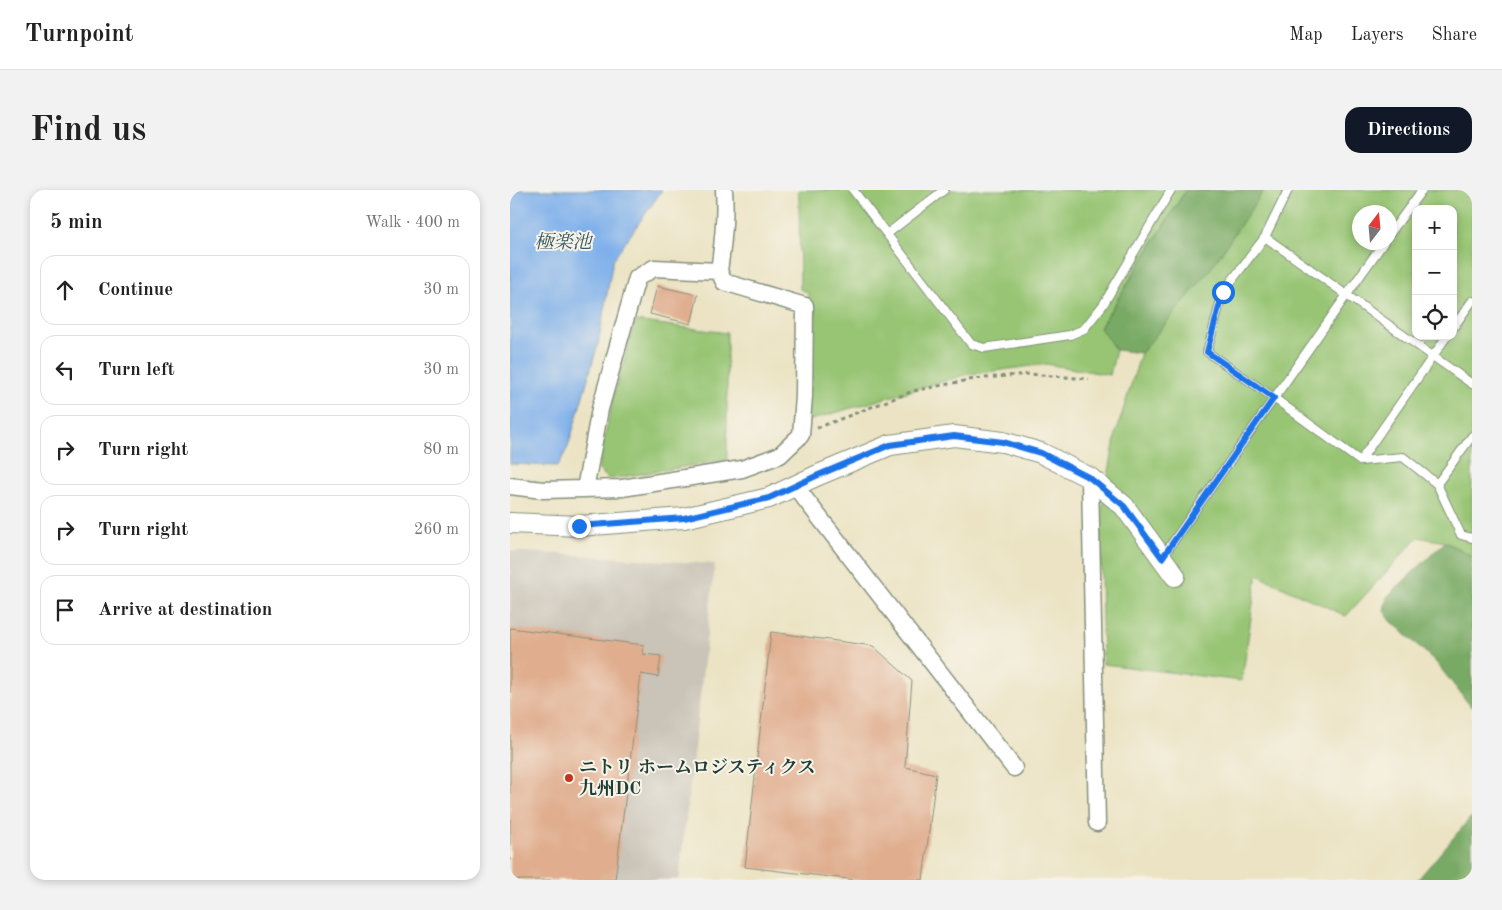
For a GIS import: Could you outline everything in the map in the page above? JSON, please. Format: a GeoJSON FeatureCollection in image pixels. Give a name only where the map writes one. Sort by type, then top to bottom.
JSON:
{"type":"FeatureCollection","features":[{"type":"Feature","properties":{"kind":"street"},"geometry":{"type":"LineString","coordinates":[[510,486],[542,490],[622,488],[742,469],[780,455],[800,435],[804,396],[805,306],[724,282],[719,271],[723,247],[724,190]]}},
{"type":"Feature","properties":{"kind":"street"},"geometry":{"type":"LineString","coordinates":[[585,488],[600,409],[638,278],[654,268],[719,271]]}},
{"type":"Feature","properties":{"kind":"street"},"geometry":{"type":"LineString","coordinates":[[510,523],[579,526],[684,518],[769,498],[890,445],[954,436],[1003,442],[1041,453],[1090,478],[1124,506],[1175,576]]}},
{"type":"Feature","properties":{"kind":"street"},"geometry":{"type":"LineString","coordinates":[[1090,478],[1097,823]]}},
{"type":"Feature","properties":{"kind":"street"},"geometry":{"type":"LineString","coordinates":[[795,486],[1014,768]]}},
{"type":"Feature","properties":{"kind":"lane"},"geometry":{"type":"LineString","coordinates":[[853,190],[971,344],[984,348],[1070,335],[1084,328],[1104,304],[1171,190]]}},
{"type":"Feature","properties":{"kind":"lane"},"geometry":{"type":"LineString","coordinates":[[887,234],[944,190]]}},
{"type":"Feature","properties":{"kind":"lane"},"geometry":{"type":"LineString","coordinates":[[1288,190],[1265,237],[1223,292],[1207,352],[1360,461],[1403,457],[1437,484],[1461,535],[1472,538]]}},
{"type":"Feature","properties":{"kind":"lane"},"geometry":{"type":"LineString","coordinates":[[1397,225],[1422,190]]}},
{"type":"Feature","properties":{"kind":"lane"},"geometry":{"type":"LineString","coordinates":[[1265,237],[1472,384]]}},
{"type":"Feature","properties":{"kind":"lane"},"geometry":{"type":"LineString","coordinates":[[1162,558],[1379,250]]}},
{"type":"Feature","properties":{"kind":"lane"},"geometry":{"type":"LineString","coordinates":[[1457,322],[1472,301]]}},
{"type":"Feature","properties":{"kind":"lane"},"geometry":{"type":"LineString","coordinates":[[1360,461],[1444,340]]}},
{"type":"Feature","properties":{"kind":"lane"},"geometry":{"type":"LineString","coordinates":[[1437,484],[1472,436]]}},
{"type":"Feature","properties":{"kind":"path"},"geometry":{"type":"LineString","coordinates":[[800,435],[913,391],[974,379],[1029,374],[1089,379]]}},
{"type":"Feature","properties":{"kind":"shaded area"},"geometry":{"type":"Polygon","coordinates":[[[510,551],[715,564],[679,880],[510,880],[510,551]]]}},
{"type":"Feature","properties":{"kind":"green space"},"geometry":{"type":"Polygon","coordinates":[[[798,190],[1186,190],[1100,327],[1116,350],[1110,375],[1046,364],[965,375],[807,421],[808,293],[800,289],[798,190]]]}},
{"type":"Feature","properties":{"kind":"green space"},"geometry":{"type":"Polygon","coordinates":[[[1186,190],[1264,190],[1209,271],[1141,353],[1116,350],[1100,328],[1186,190]]]}},
{"type":"Feature","properties":{"kind":"green space"},"geometry":{"type":"Polygon","coordinates":[[[1264,190],[1472,190],[1472,556],[1445,542],[1418,537],[1346,616],[1257,575],[1242,681],[1103,664],[1100,521],[1116,433],[1141,353],[1209,271],[1264,190]]]}},
{"type":"Feature","properties":{"kind":"green space"},"geometry":{"type":"Polygon","coordinates":[[[635,321],[727,333],[727,460],[609,479],[598,469],[614,394],[635,321]]]}},
{"type":"Feature","properties":{"kind":"green space"},"geometry":{"type":"Polygon","coordinates":[[[1445,542],[1472,556],[1472,708],[1435,661],[1391,621],[1384,611],[1387,597],[1445,542]]]}},
{"type":"Feature","properties":{"kind":"green space"},"geometry":{"type":"Polygon","coordinates":[[[1472,816],[1472,880],[1417,880],[1420,877],[1472,816]]]}},
{"type":"Feature","properties":{"kind":"water","name":"極楽池"},"geometry":{"type":"Polygon","coordinates":[[[510,190],[662,190],[613,260],[598,344],[568,447],[558,466],[510,464],[510,190]]]}},
{"type":"Feature","properties":{"kind":"building"},"geometry":{"type":"Polygon","coordinates":[[[657,286],[698,295],[691,324],[650,314],[657,286]]]}},
{"type":"Feature","properties":{"kind":"building","name":"ニトリ ホームロジスティクス 九州DC"},"geometry":{"type":"Polygon","coordinates":[[[510,628],[644,645],[643,654],[661,656],[658,677],[641,674],[615,880],[510,880],[510,628]]]}},
{"type":"Feature","properties":{"kind":"building"},"geometry":{"type":"Polygon","coordinates":[[[771,632],[873,646],[912,681],[905,767],[936,774],[923,880],[857,880],[745,867],[771,632]]]}},
{"type":"Feature","properties":{"kind":"place","name":"ニトリ ホームロジスティクス 九州DC"},"geometry":{"type":"Point","coordinates":[569,778]}},
{"type":"Feature","properties":{"kind":"route"},"geometry":{"type":"LineString","coordinates":[[579,526],[684,518],[769,498],[890,445],[954,436],[1003,442],[1041,453],[1090,478],[1124,506],[1162,558],[1274,398],[1207,352],[1223,292]]}}]}
